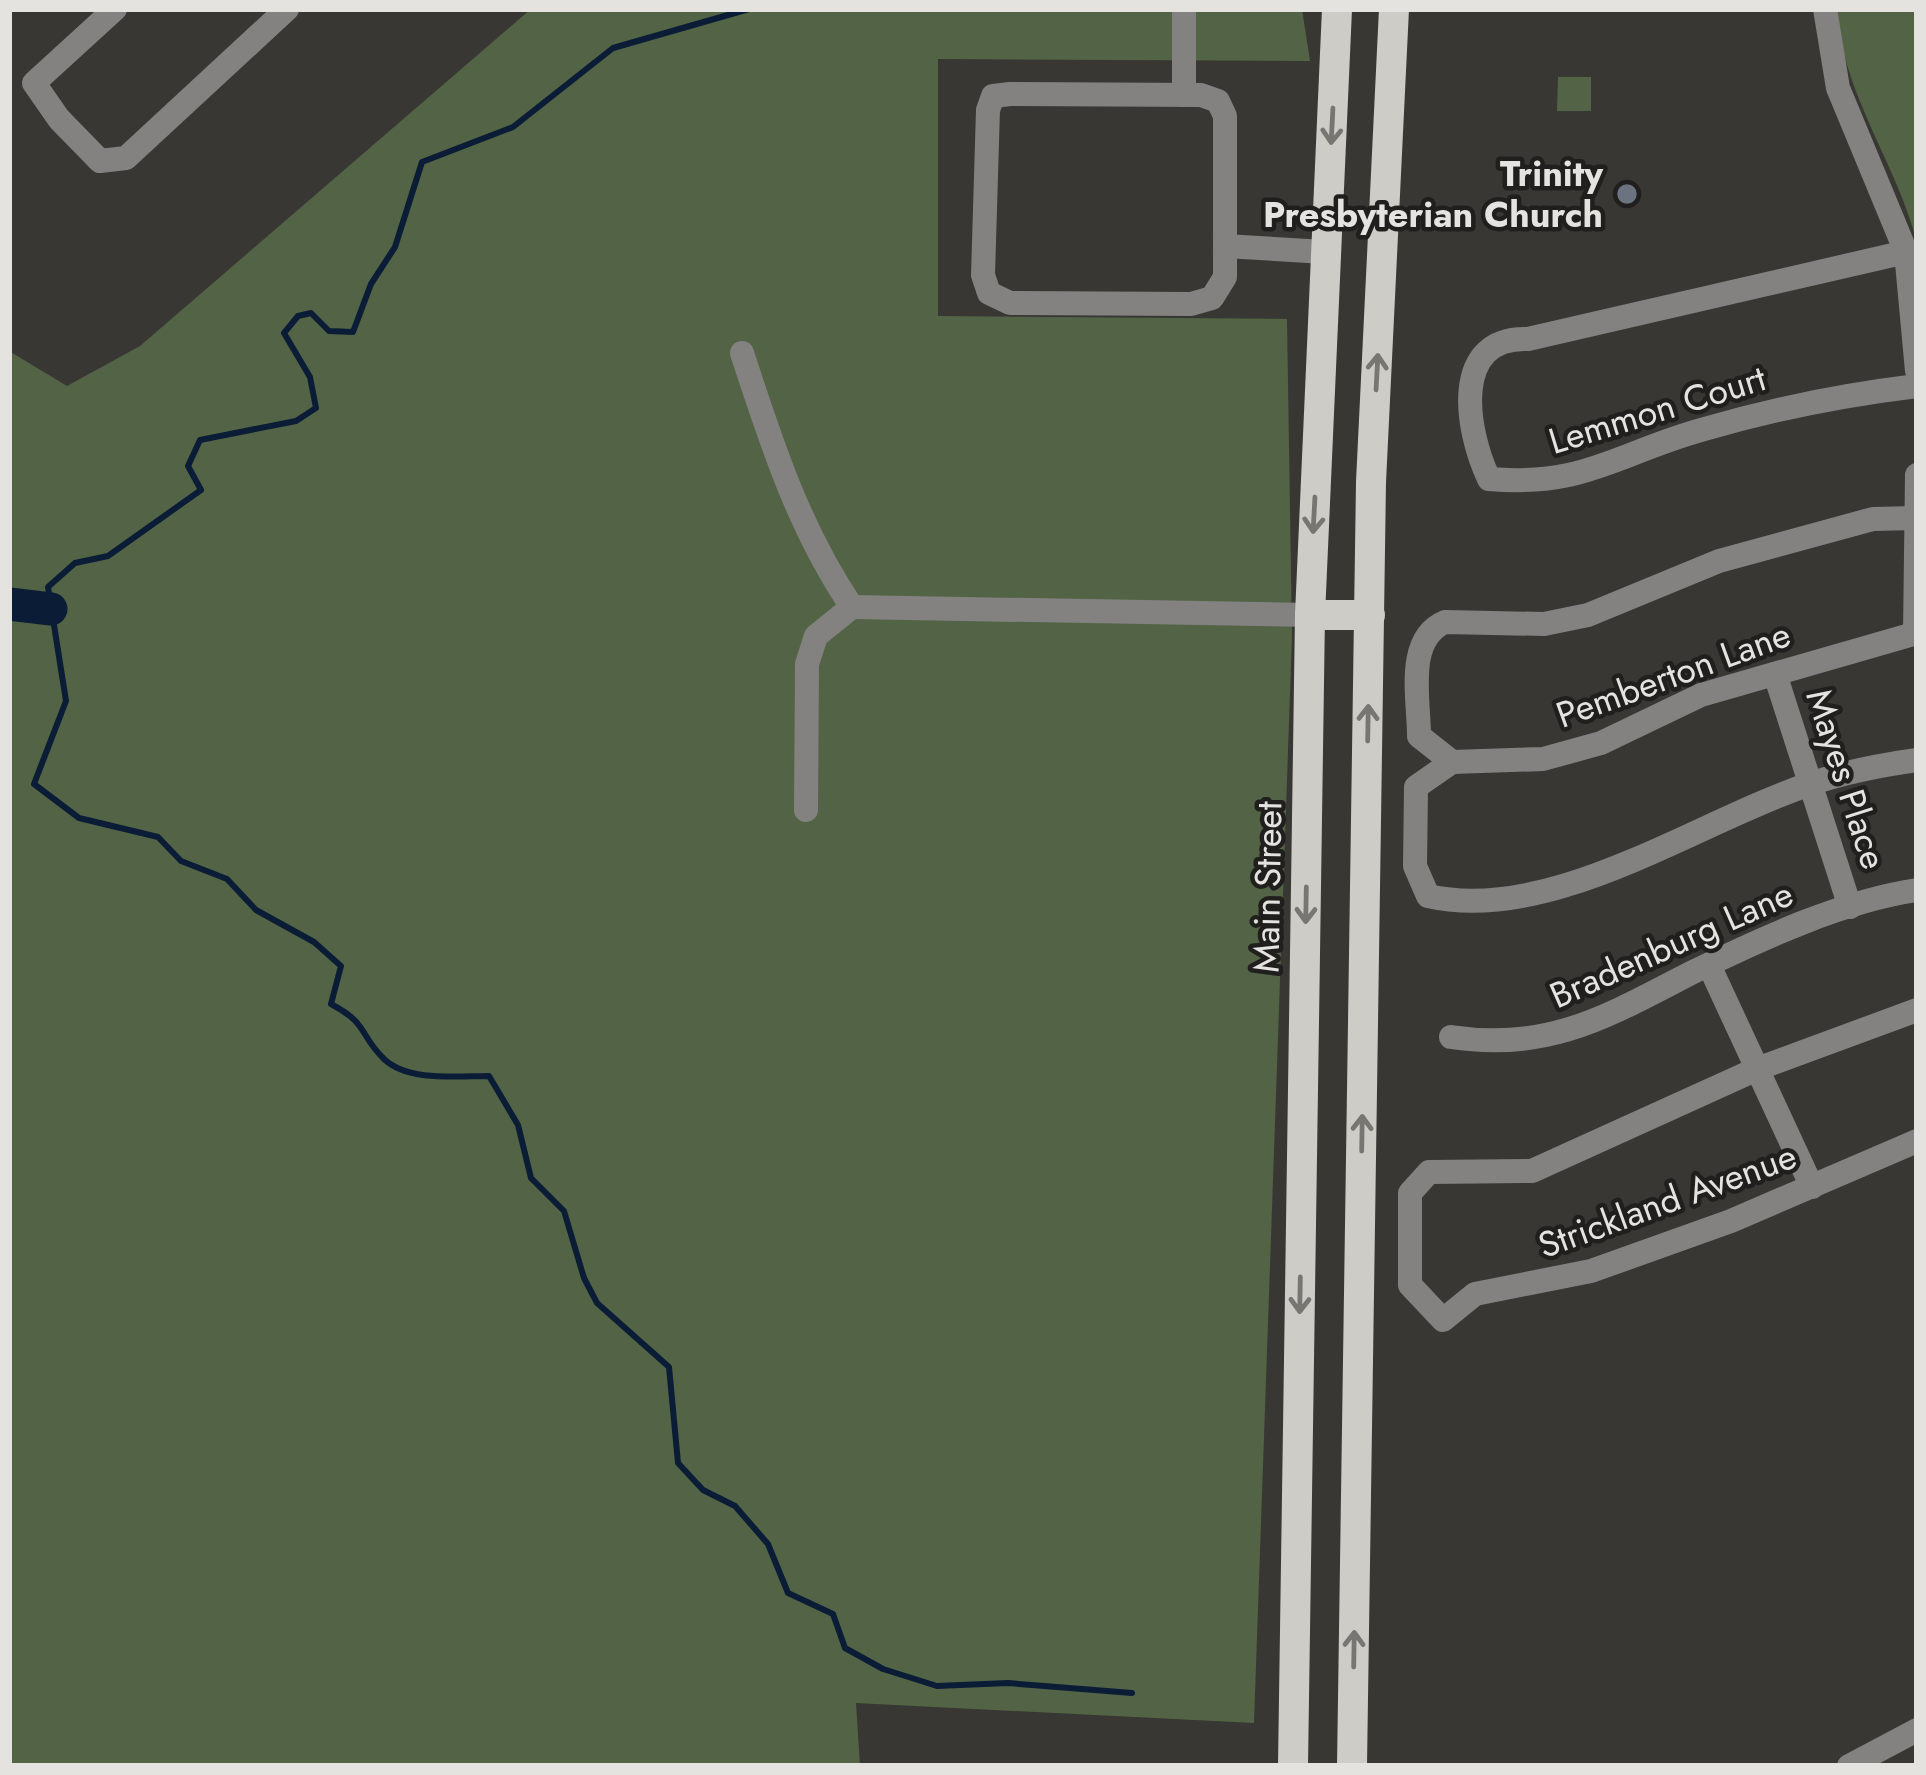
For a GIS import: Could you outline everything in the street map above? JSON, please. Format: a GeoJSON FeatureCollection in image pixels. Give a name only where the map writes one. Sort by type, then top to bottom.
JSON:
{"type":"FeatureCollection","features":[{"type":"Feature","properties":{"kind":"main road","name":"Main Street"},"geometry":{"type":"LineString","coordinates":[[1294,1766],[1310,615],[1337,9]]}},
{"type":"Feature","properties":{"kind":"main road"},"geometry":{"type":"LineString","coordinates":[[1352,1766],[1370,615],[1394,9]]}},
{"type":"Feature","properties":{"kind":"main road"},"geometry":{"type":"LineString","coordinates":[[1310,615],[1370,615]]}},
{"type":"Feature","properties":{"kind":"street"},"geometry":{"type":"LineString","coordinates":[[116,9],[34,83],[58,119],[100,160],[126,158],[286,9]]}},
{"type":"Feature","properties":{"kind":"street"},"geometry":{"type":"LineString","coordinates":[[1184,9],[1184,95]]}},
{"type":"Feature","properties":{"kind":"street"},"geometry":{"type":"LineString","coordinates":[[1825,9],[1838,88],[1906,252],[1917,371]]}},
{"type":"Feature","properties":{"kind":"street"},"geometry":{"type":"LineString","coordinates":[[1184,95],[1218,101],[1226,116],[1225,277],[1212,298],[1191,304],[1010,302],[989,293],[983,275],[993,96],[1184,95]]}},
{"type":"Feature","properties":{"kind":"street"},"geometry":{"type":"LineString","coordinates":[[1225,246],[1325,252]]}},
{"type":"Feature","properties":{"kind":"street","name":"Lemmon Court"},"geometry":{"type":"LineString","coordinates":[[1906,252],[1528,339],[1504,338],[1485,347],[1474,363],[1473,446],[1490,479],[1533,483],[1580,476],[1694,432],[1767,411],[1917,386]]}},
{"type":"Feature","properties":{"kind":"street"},"geometry":{"type":"LineString","coordinates":[[742,353],[792,497],[821,562],[852,608]]}},
{"type":"Feature","properties":{"kind":"street"},"geometry":{"type":"LineString","coordinates":[[1916,633],[1917,475]]}},
{"type":"Feature","properties":{"kind":"street"},"geometry":{"type":"LineString","coordinates":[[1916,518],[1873,519],[1719,561],[1588,615],[1544,624],[1444,622],[1430,628],[1419,645],[1419,736],[1452,762],[1416,787],[1418,881],[1428,896],[1445,900],[1516,896],[1571,883],[1810,784],[1917,760]]}},
{"type":"Feature","properties":{"kind":"street"},"geometry":{"type":"LineString","coordinates":[[806,810],[807,664],[816,636],[852,608],[1310,615]]}},
{"type":"Feature","properties":{"kind":"street","name":"Pemberton Lane"},"geometry":{"type":"LineString","coordinates":[[1452,762],[1543,759],[1601,743],[1701,694],[1916,633]]}},
{"type":"Feature","properties":{"kind":"street","name":"Mayes Place"},"geometry":{"type":"LineString","coordinates":[[1774,674],[1850,908]]}},
{"type":"Feature","properties":{"kind":"street","name":"Bradenburg Lane"},"geometry":{"type":"LineString","coordinates":[[1451,1037],[1487,1042],[1546,1037],[1610,1018],[1709,965],[1850,908],[1917,890]]}},
{"type":"Feature","properties":{"kind":"street"},"geometry":{"type":"LineString","coordinates":[[1709,965],[1812,1187]]}},
{"type":"Feature","properties":{"kind":"street"},"geometry":{"type":"LineString","coordinates":[[1757,1069],[1917,1010]]}},
{"type":"Feature","properties":{"kind":"street","name":"Strickland Avenue"},"geometry":{"type":"LineString","coordinates":[[1757,1069],[1532,1171],[1429,1172],[1410,1193],[1410,1285],[1443,1319],[1475,1294],[1591,1270],[1812,1187],[1917,1141]]}},
{"type":"Feature","properties":{"kind":"street"},"geometry":{"type":"LineString","coordinates":[[1849,1766],[1881,1759],[1917,1730]]}},
{"type":"Feature","properties":{"kind":"green space"},"geometry":{"type":"Polygon","coordinates":[[[531,9],[1302,9],[1310,61],[938,59],[938,316],[1287,319],[1292,637],[1254,1723],[856,1703],[860,1766],[9,1766],[9,351],[67,386],[140,346],[531,9]]]}},
{"type":"Feature","properties":{"kind":"green space"},"geometry":{"type":"Polygon","coordinates":[[[1837,9],[1917,9],[1917,243],[1848,69],[1837,9]]]}},
{"type":"Feature","properties":{"kind":"green space"},"geometry":{"type":"Polygon","coordinates":[[[1558,77],[1591,77],[1591,111],[1557,111],[1558,77]]]}},
{"type":"Feature","properties":{"kind":"waterway"},"geometry":{"type":"LineString","coordinates":[[749,9],[613,48],[513,127],[422,162],[395,247],[371,284],[353,332],[329,331],[311,313],[298,316],[284,333],[310,377],[316,408],[296,421],[200,440],[188,466],[201,490],[108,556],[75,563],[48,587],[66,701],[34,784],[79,818],[158,837],[181,861],[227,879],[256,910],[314,942],[341,966],[331,1004],[352,1018],[376,1051],[394,1066],[434,1076],[489,1076],[518,1125],[531,1178],[564,1211],[584,1278],[597,1303],[669,1367],[678,1463],[703,1490],[735,1506],[768,1544],[788,1593],[833,1614],[845,1648],[883,1669],[937,1686],[1008,1683],[1132,1693]]}},
{"type":"Feature","properties":{"kind":"waterway"},"geometry":{"type":"LineString","coordinates":[[9,604],[51,609]]}},
{"type":"Feature","properties":{"kind":"place","name":"Trinity Presbyterian Church"},"geometry":{"type":"Point","coordinates":[1627,194]}}]}
